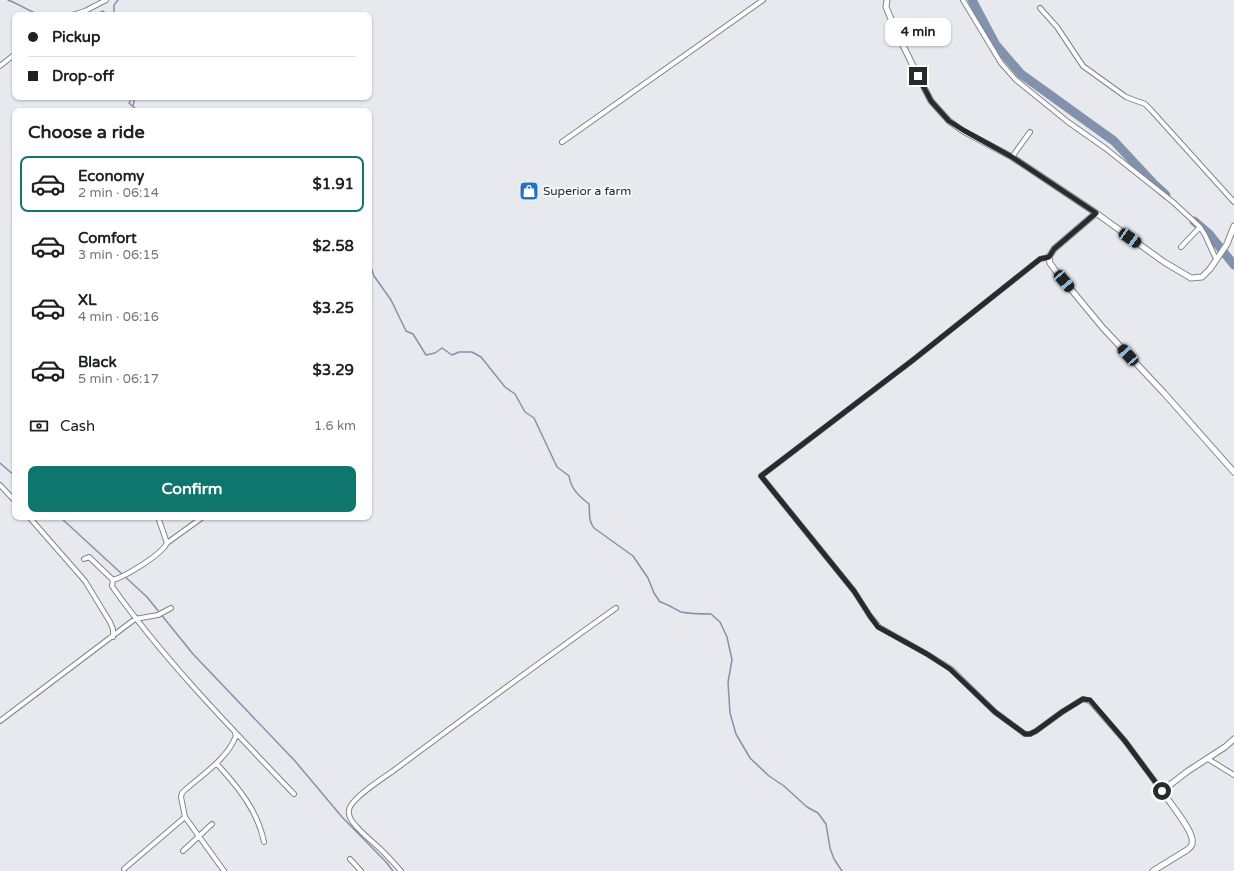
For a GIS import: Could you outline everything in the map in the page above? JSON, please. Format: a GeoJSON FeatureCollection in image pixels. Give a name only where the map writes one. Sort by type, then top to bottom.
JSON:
{"type":"FeatureCollection","features":[{"type":"Feature","properties":{"kind":"street"},"geometry":{"type":"LineString","coordinates":[[81,12],[106,0]]}},
{"type":"Feature","properties":{"kind":"street"},"geometry":{"type":"LineString","coordinates":[[562,142],[763,0]]}},
{"type":"Feature","properties":{"kind":"street"},"geometry":{"type":"LineString","coordinates":[[887,0],[886,7],[896,31],[931,101],[949,121],[1012,157],[1096,213],[1164,262],[1191,278],[1202,277],[1210,269],[1227,244],[1234,226]]}},
{"type":"Feature","properties":{"kind":"street"},"geometry":{"type":"LineString","coordinates":[[963,0],[1001,63],[1016,80],[1068,122],[1105,148],[1161,192],[1200,227],[1218,258]]}},
{"type":"Feature","properties":{"kind":"street"},"geometry":{"type":"LineString","coordinates":[[1040,8],[1057,27],[1083,66],[1126,97],[1145,104],[1234,202]]}},
{"type":"Feature","properties":{"kind":"street"},"geometry":{"type":"LineString","coordinates":[[0,66],[12,56]]}},
{"type":"Feature","properties":{"kind":"street"},"geometry":{"type":"LineString","coordinates":[[1012,157],[1030,132]]}},
{"type":"Feature","properties":{"kind":"street"},"geometry":{"type":"LineString","coordinates":[[1096,213],[1054,249],[1049,257],[1050,263],[1092,315],[1151,378],[1234,472]]}},
{"type":"Feature","properties":{"kind":"street"},"geometry":{"type":"LineString","coordinates":[[1181,247],[1200,227]]}},
{"type":"Feature","properties":{"kind":"street"},"geometry":{"type":"LineString","coordinates":[[1049,257],[1040,259],[919,355],[761,476],[854,591],[870,616],[882,630],[905,641],[942,663],[995,712],[1025,734],[1030,734],[1036,731],[1083,699],[1090,700],[1125,741],[1189,830],[1192,842],[1191,846],[1153,871]]}},
{"type":"Feature","properties":{"kind":"street"},"geometry":{"type":"LineString","coordinates":[[0,485],[12,498]]}},
{"type":"Feature","properties":{"kind":"street"},"geometry":{"type":"LineString","coordinates":[[32,520],[85,581],[110,622],[113,630],[113,637]]}},
{"type":"Feature","properties":{"kind":"street"},"geometry":{"type":"LineString","coordinates":[[159,520],[167,543]]}},
{"type":"Feature","properties":{"kind":"street"},"geometry":{"type":"LineString","coordinates":[[113,580],[121,578],[159,554],[167,543],[199,520]]}},
{"type":"Feature","properties":{"kind":"street"},"geometry":{"type":"LineString","coordinates":[[84,559],[89,556],[113,580]]}},
{"type":"Feature","properties":{"kind":"street"},"geometry":{"type":"LineString","coordinates":[[113,580],[112,586],[135,619],[174,666],[294,794]]}},
{"type":"Feature","properties":{"kind":"street"},"geometry":{"type":"LineString","coordinates":[[0,721],[135,619],[161,614],[171,608]]}},
{"type":"Feature","properties":{"kind":"street"},"geometry":{"type":"LineString","coordinates":[[401,871],[378,846],[356,826],[349,814],[350,806],[370,788],[464,718],[616,608]]}},
{"type":"Feature","properties":{"kind":"street"},"geometry":{"type":"LineString","coordinates":[[224,871],[185,817],[181,797],[182,793],[217,764],[234,742],[236,736],[234,731]]}},
{"type":"Feature","properties":{"kind":"street"},"geometry":{"type":"LineString","coordinates":[[1162,791],[1234,739]]}},
{"type":"Feature","properties":{"kind":"street"},"geometry":{"type":"LineString","coordinates":[[1208,759],[1234,775]]}},
{"type":"Feature","properties":{"kind":"street"},"geometry":{"type":"LineString","coordinates":[[217,764],[240,791],[253,810],[262,832],[264,842]]}},
{"type":"Feature","properties":{"kind":"street"},"geometry":{"type":"LineString","coordinates":[[124,869],[185,817]]}},
{"type":"Feature","properties":{"kind":"street"},"geometry":{"type":"LineString","coordinates":[[183,851],[212,824]]}},
{"type":"Feature","properties":{"kind":"street"},"geometry":{"type":"LineString","coordinates":[[350,859],[360,871]]}},
{"type":"Feature","properties":{"kind":"waterway"},"geometry":{"type":"LineString","coordinates":[[8,0],[32,12]]}},
{"type":"Feature","properties":{"kind":"waterway"},"geometry":{"type":"LineString","coordinates":[[114,12],[114,5],[118,0]]}},
{"type":"Feature","properties":{"kind":"waterway"},"geometry":{"type":"LineString","coordinates":[[972,0],[996,45],[1021,74],[1114,141],[1166,195]]}},
{"type":"Feature","properties":{"kind":"waterway"},"geometry":{"type":"LineString","coordinates":[[130,100],[129,103],[135,108]]}},
{"type":"Feature","properties":{"kind":"waterway"},"geometry":{"type":"LineString","coordinates":[[133,106],[134,100]]}},
{"type":"Feature","properties":{"kind":"waterway"},"geometry":{"type":"LineString","coordinates":[[1194,221],[1210,235],[1234,265]]}},
{"type":"Feature","properties":{"kind":"waterway"},"geometry":{"type":"LineString","coordinates":[[372,270],[374,276],[391,300],[406,331],[413,334],[426,355],[435,353],[442,348],[452,355],[459,352],[472,352],[481,357],[505,387],[515,394],[525,412],[534,418],[557,467],[569,476],[576,492],[589,504],[590,520],[594,528],[633,556],[648,578],[654,593],[660,602],[681,612],[692,614],[711,614],[720,622],[727,637],[732,660],[728,682],[730,713],[736,734],[750,758],[769,776],[784,786],[807,807],[818,813],[826,824],[830,848],[834,859],[842,871]]}},
{"type":"Feature","properties":{"kind":"waterway"},"geometry":{"type":"LineString","coordinates":[[0,463],[12,473]]}},
{"type":"Feature","properties":{"kind":"waterway"},"geometry":{"type":"LineString","coordinates":[[63,520],[147,597],[193,654],[295,761],[342,817],[393,871]]}},
{"type":"Feature","properties":{"kind":"place","name":"Superior a farm"},"geometry":{"type":"Point","coordinates":[529,191]}},
{"type":"Feature","properties":{"kind":"route"},"geometry":{"type":"LineString","coordinates":[[918,76],[931,101],[949,121],[1012,157],[1096,213],[1054,249],[1049,257],[1040,259],[913,360],[761,476],[854,591],[878,627],[942,663],[995,712],[1025,734],[1030,734],[1041,728],[1062,712],[1083,699],[1090,700],[1125,741],[1162,791]]}}]}
